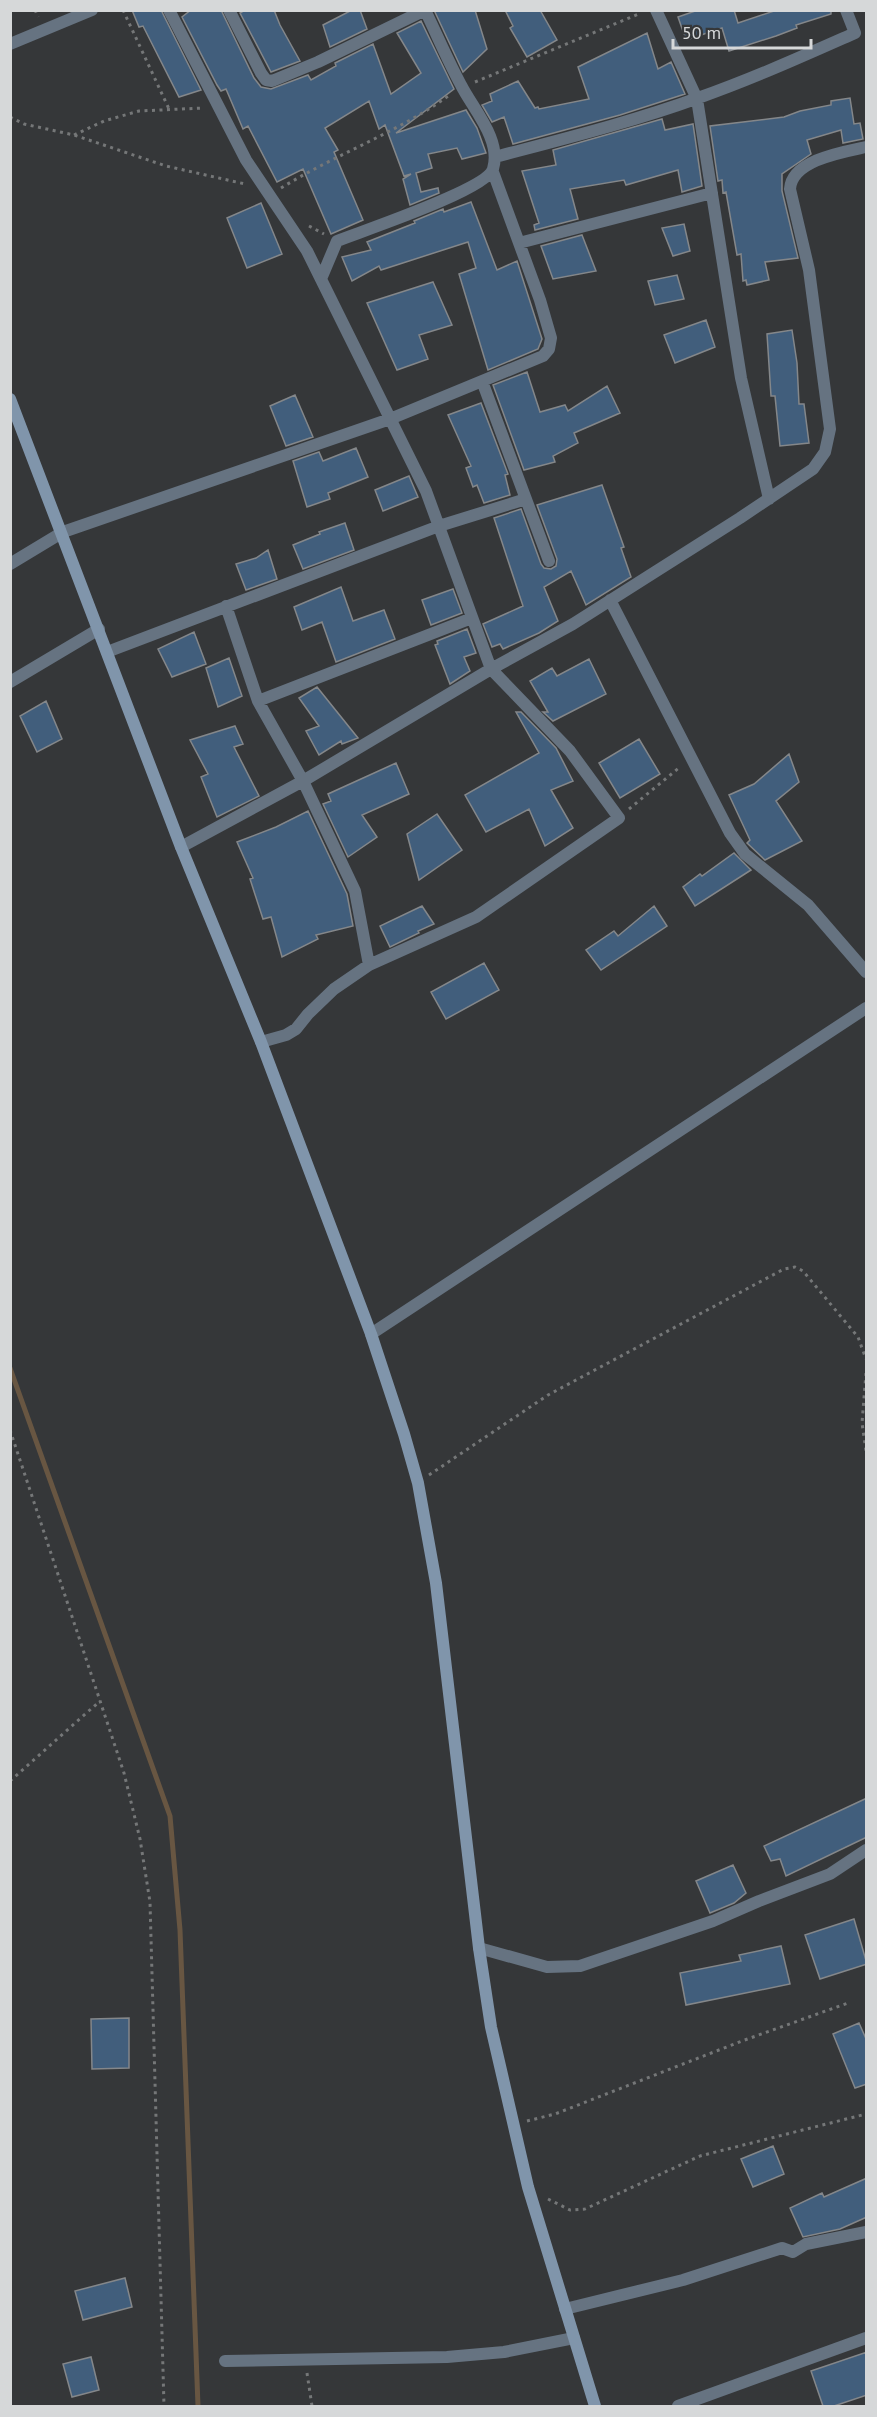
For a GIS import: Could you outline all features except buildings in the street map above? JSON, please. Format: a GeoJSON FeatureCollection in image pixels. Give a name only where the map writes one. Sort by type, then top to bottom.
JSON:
{"type":"FeatureCollection","features":[{"type":"Feature","properties":{"kind":"street"},"geometry":{"type":"LineString","coordinates":[[10,44],[92,10]]}},
{"type":"Feature","properties":{"kind":"street"},"geometry":{"type":"LineString","coordinates":[[169,10],[246,160],[307,251],[426,492],[490,669],[570,751],[619,818],[476,916],[369,965],[334,989],[296,1029],[286,1035],[261,1042]]}},
{"type":"Feature","properties":{"kind":"street"},"geometry":{"type":"LineString","coordinates":[[10,564],[63,532],[390,419],[543,356],[549,349],[551,338],[493,172],[495,157],[484,124],[461,87],[425,10],[301,70],[272,81],[266,80],[261,73],[229,10]]}},
{"type":"Feature","properties":{"kind":"street"},"geometry":{"type":"LineString","coordinates":[[656,10],[697,99],[741,378],[769,499]]}},
{"type":"Feature","properties":{"kind":"street"},"geometry":{"type":"LineString","coordinates":[[495,157],[602,129],[697,99],[756,77],[855,33],[846,10]]}},
{"type":"Feature","properties":{"kind":"street"},"geometry":{"type":"LineString","coordinates":[[181,847],[303,781],[610,600],[813,469],[825,452],[830,429],[809,270],[790,189],[791,180],[798,171],[820,159],[867,147]]}},
{"type":"Feature","properties":{"kind":"street"},"geometry":{"type":"LineString","coordinates":[[321,279],[337,241],[461,193],[480,183],[493,172]]}},
{"type":"Feature","properties":{"kind":"street"},"geometry":{"type":"LineString","coordinates":[[519,243],[712,193]]}},
{"type":"Feature","properties":{"kind":"street"},"geometry":{"type":"LineString","coordinates":[[482,381],[549,561]]}},
{"type":"Feature","properties":{"kind":"street"},"geometry":{"type":"LineString","coordinates":[[10,399],[63,532],[181,847],[261,1042],[371,1334],[418,1483],[436,1583],[479,1948],[491,2027],[528,2187],[595,2406]]}},
{"type":"Feature","properties":{"kind":"street"},"geometry":{"type":"LineString","coordinates":[[107,652],[439,526],[526,499]]}},
{"type":"Feature","properties":{"kind":"street"},"geometry":{"type":"LineString","coordinates":[[610,600],[730,833],[745,854],[808,906],[867,972]]}},
{"type":"Feature","properties":{"kind":"street"},"geometry":{"type":"LineString","coordinates":[[226,606],[258,701],[303,781],[355,891],[369,965]]}},
{"type":"Feature","properties":{"kind":"street"},"geometry":{"type":"LineString","coordinates":[[258,701],[472,618]]}},
{"type":"Feature","properties":{"kind":"street"},"geometry":{"type":"LineString","coordinates":[[10,682],[99,629]]}},
{"type":"Feature","properties":{"kind":"street"},"geometry":{"type":"LineString","coordinates":[[371,1334],[867,1008]]}},
{"type":"Feature","properties":{"kind":"street"},"geometry":{"type":"LineString","coordinates":[[479,1948],[547,1967],[580,1965],[713,1921],[750,1904],[830,1874],[867,1850]]}},
{"type":"Feature","properties":{"kind":"street"},"geometry":{"type":"LineString","coordinates":[[565,2309],[683,2280],[782,2248],[792,2252],[806,2244],[867,2232]]}},
{"type":"Feature","properties":{"kind":"street"},"geometry":{"type":"LineString","coordinates":[[225,2361],[435,2357],[504,2352],[574,2338]]}},
{"type":"Feature","properties":{"kind":"street"},"geometry":{"type":"LineString","coordinates":[[678,2406],[867,2338]]}},
{"type":"Feature","properties":{"kind":"path"},"geometry":{"type":"LineString","coordinates":[[123,10],[169,109]]}},
{"type":"Feature","properties":{"kind":"path"},"geometry":{"type":"LineString","coordinates":[[74,135],[104,122],[139,111],[220,108]]}},
{"type":"Feature","properties":{"kind":"path"},"geometry":{"type":"LineString","coordinates":[[10,117],[24,124],[74,135],[166,166],[265,190]]}},
{"type":"Feature","properties":{"kind":"path"},"geometry":{"type":"LineString","coordinates":[[619,818],[691,759]]}},
{"type":"Feature","properties":{"kind":"path"},"geometry":{"type":"LineString","coordinates":[[418,1483],[548,1395],[784,1269],[795,1267],[803,1271],[858,1338],[867,1359]]}},
{"type":"Feature","properties":{"kind":"path"},"geometry":{"type":"LineString","coordinates":[[867,1373],[862,1423],[867,1452]]}},
{"type":"Feature","properties":{"kind":"path"},"geometry":{"type":"LineString","coordinates":[[10,1430],[124,1773],[140,1839],[150,1902],[164,2406]]}},
{"type":"Feature","properties":{"kind":"path"},"geometry":{"type":"LineString","coordinates":[[10,1781],[100,1701]]}},
{"type":"Feature","properties":{"kind":"path"},"geometry":{"type":"LineString","coordinates":[[513,2125],[555,2114],[742,2041],[848,2003]]}},
{"type":"Feature","properties":{"kind":"path"},"geometry":{"type":"LineString","coordinates":[[528,2187],[570,2210],[585,2209],[700,2156],[867,2114]]}},
{"type":"Feature","properties":{"kind":"path"},"geometry":{"type":"LineString","coordinates":[[305,2360],[312,2406]]}},
{"type":"Feature","properties":{"kind":"waterway"},"geometry":{"type":"LineString","coordinates":[[10,1368],[170,1816],[180,1930],[198,2406]]}}]}
